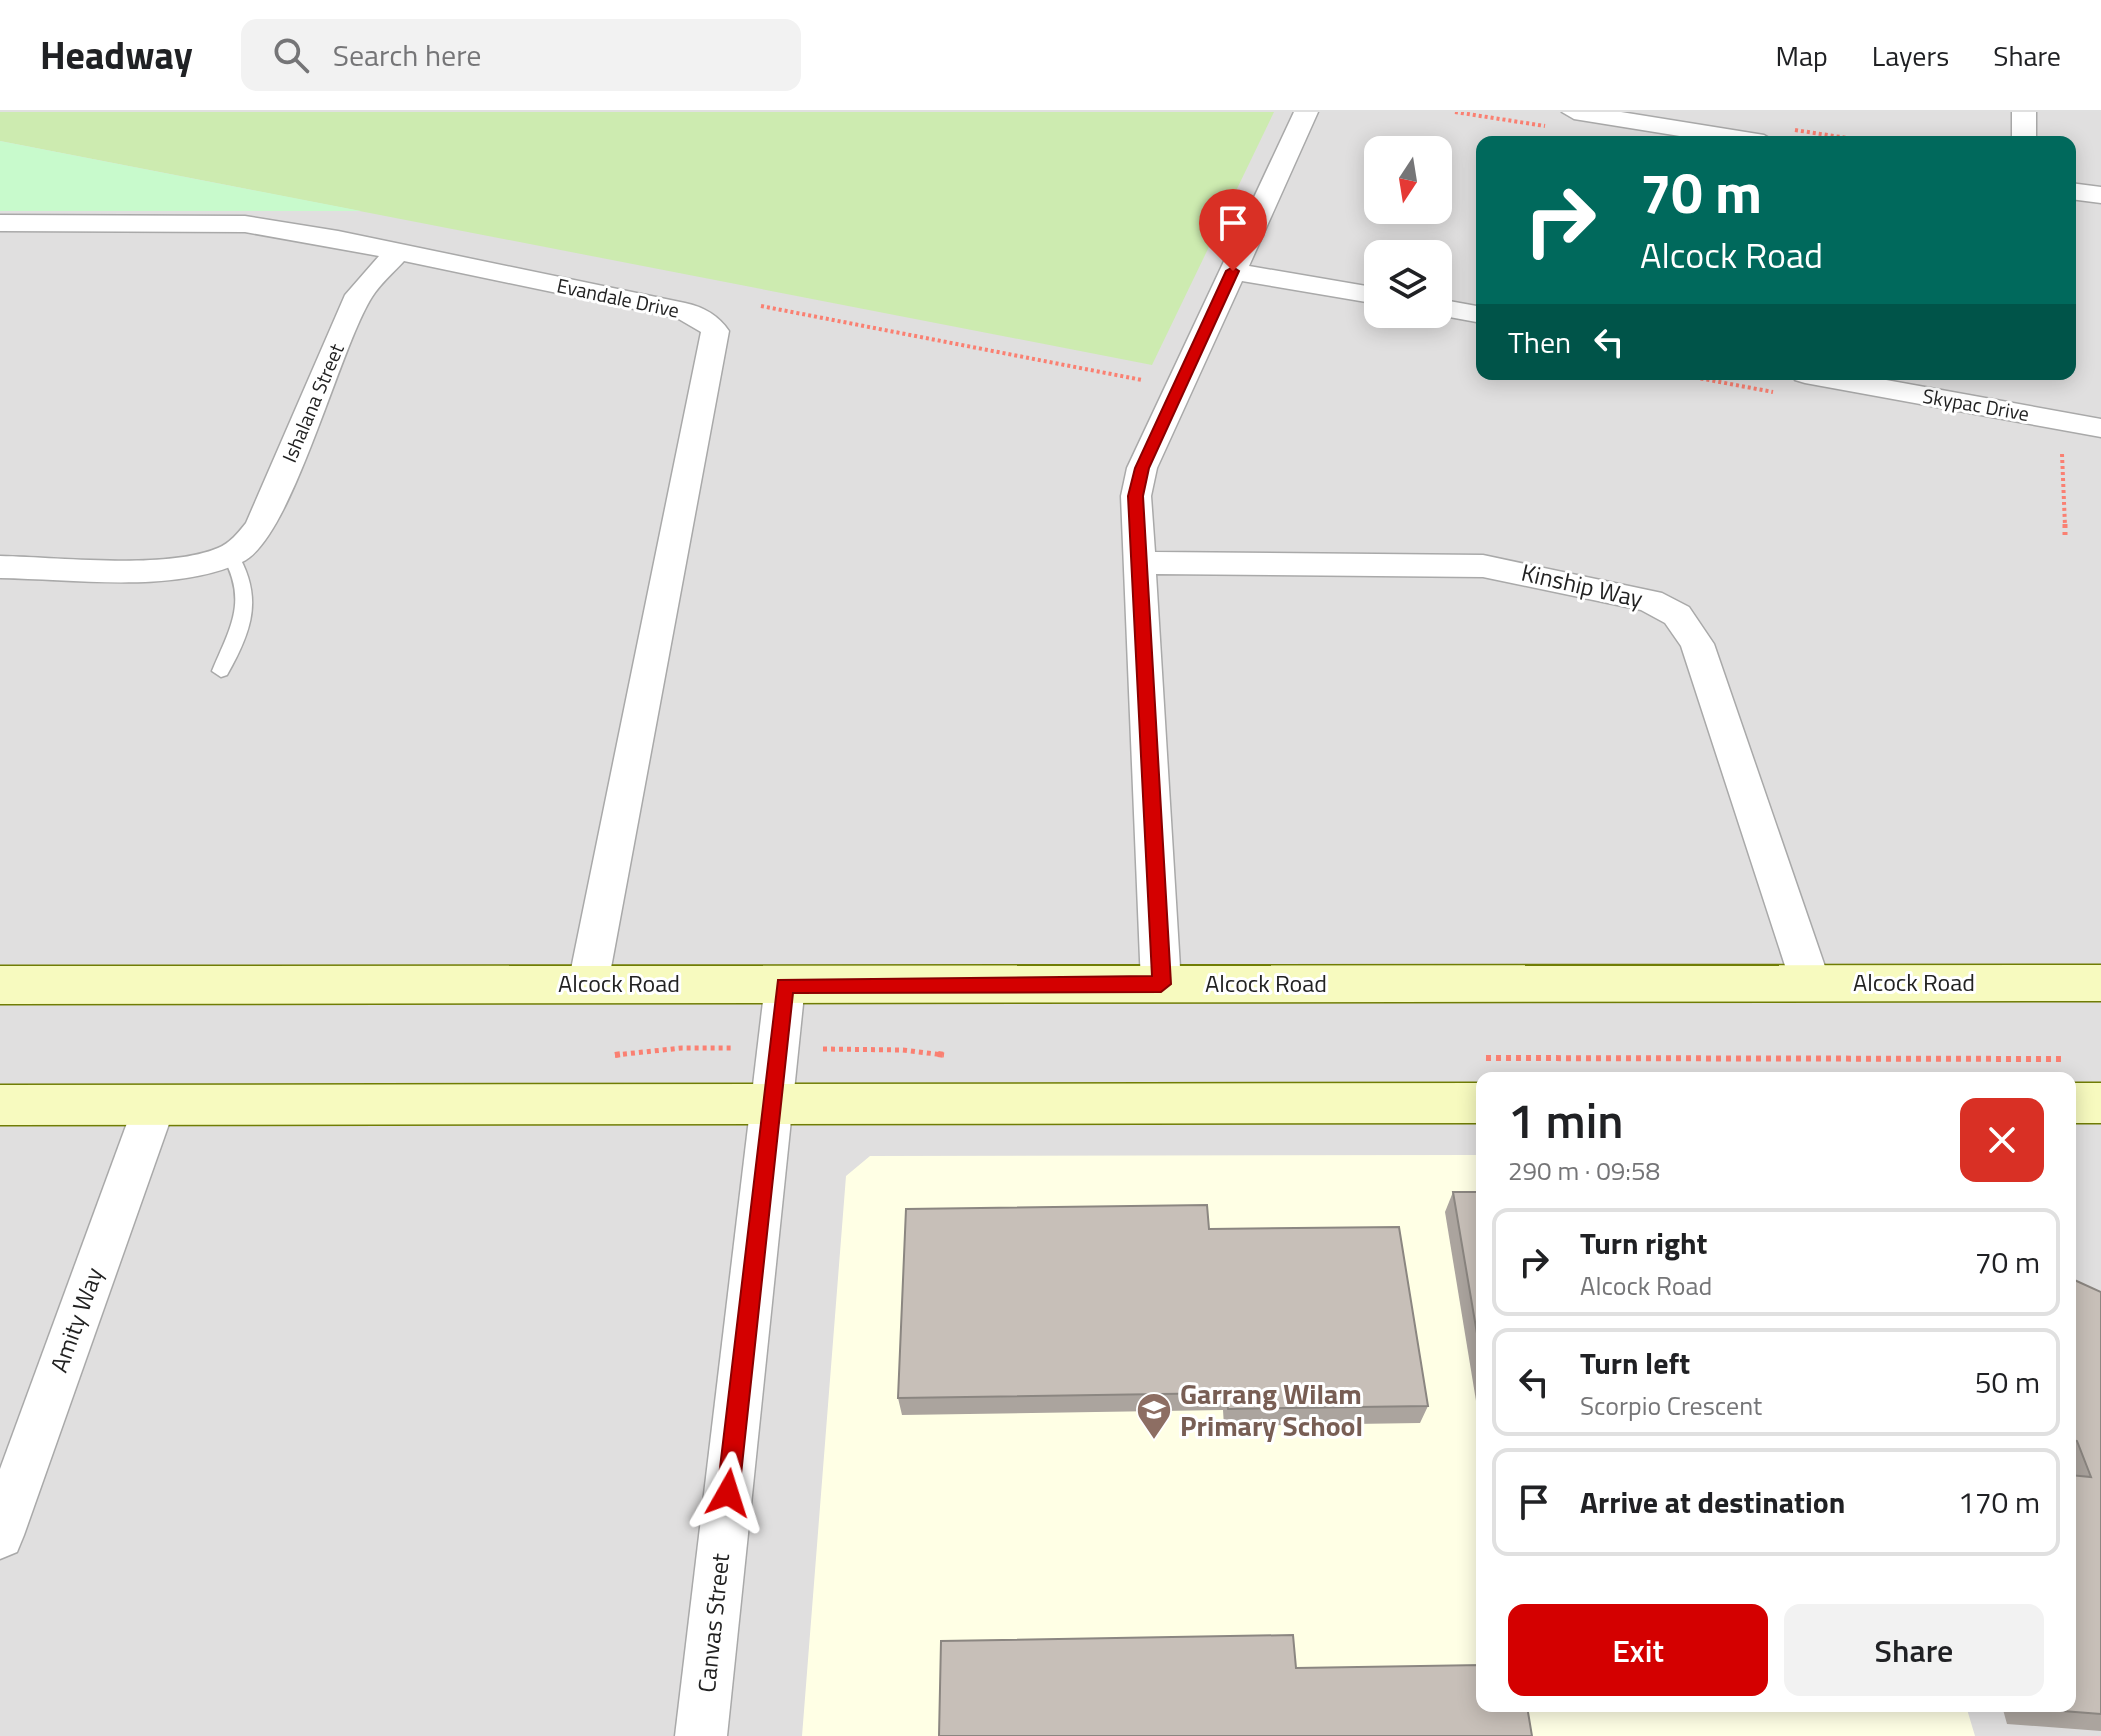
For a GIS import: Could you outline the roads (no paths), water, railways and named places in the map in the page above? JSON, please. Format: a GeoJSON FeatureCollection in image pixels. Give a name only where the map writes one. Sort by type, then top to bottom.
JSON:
{"type":"FeatureCollection","features":[{"type":"Feature","properties":{"kind":"street"},"geometry":{"type":"LineString","coordinates":[[1161,984],[1135,512],[1142,468],[1306,112]]}},
{"type":"Feature","properties":{"kind":"street"},"geometry":{"type":"LineString","coordinates":[[1574,112],[1657,118],[1737,136]]}},
{"type":"Feature","properties":{"kind":"street"},"geometry":{"type":"LineString","coordinates":[[2024,112],[2024,136]]}},
{"type":"Feature","properties":{"kind":"street"},"geometry":{"type":"LineString","coordinates":[[2076,192],[2101,195]]}},
{"type":"Feature","properties":{"kind":"street","name":"Evandale Drive"},"geometry":{"type":"LineString","coordinates":[[0,223],[245,224],[398,251],[685,311],[705,320],[715,331],[588,984]]}},
{"type":"Feature","properties":{"kind":"street","name":"Ishalana Street"},"geometry":{"type":"LineString","coordinates":[[230,555],[250,541],[261,524],[359,295],[398,251]]}},
{"type":"Feature","properties":{"kind":"street"},"geometry":{"type":"LineString","coordinates":[[1233,271],[1364,294]]}},
{"type":"Feature","properties":{"kind":"street"},"geometry":{"type":"LineString","coordinates":[[1452,310],[1476,314]]}},
{"type":"Feature","properties":{"kind":"street","name":"Skypac Drive"},"geometry":{"type":"LineString","coordinates":[[1838,380],[2101,428]]}},
{"type":"Feature","properties":{"kind":"street"},"geometry":{"type":"LineString","coordinates":[[0,567],[171,568],[230,555]]}},
{"type":"Feature","properties":{"kind":"street","name":"Kinship Way"},"geometry":{"type":"LineString","coordinates":[[1139,563],[1483,566],[1621,593],[1666,608],[1677,615],[1697,644],[1811,984]]}},
{"type":"Feature","properties":{"kind":"street","name":"Alcock Road"},"geometry":{"type":"LineString","coordinates":[[0,985],[2101,983]]}},
{"type":"Feature","properties":{"kind":"street","name":"Canvas Street"},"geometry":{"type":"LineString","coordinates":[[701,1736],[785,985]]}},
{"type":"Feature","properties":{"kind":"street"},"geometry":{"type":"LineString","coordinates":[[0,1105],[1476,1103]]}},
{"type":"Feature","properties":{"kind":"street"},"geometry":{"type":"LineString","coordinates":[[2076,1103],[2101,1103]]}},
{"type":"Feature","properties":{"kind":"street","name":"Amity Way"},"geometry":{"type":"LineString","coordinates":[[0,1535],[155,1104]]}},
{"type":"Feature","properties":{"kind":"lane"},"geometry":{"type":"LineString","coordinates":[[221,671],[247,608],[245,575],[230,555]]}},
{"type":"Feature","properties":{"kind":"place","name":"Garrang Wilam Primary School"},"geometry":{"type":"Point","coordinates":[1154,1441]}}]}
